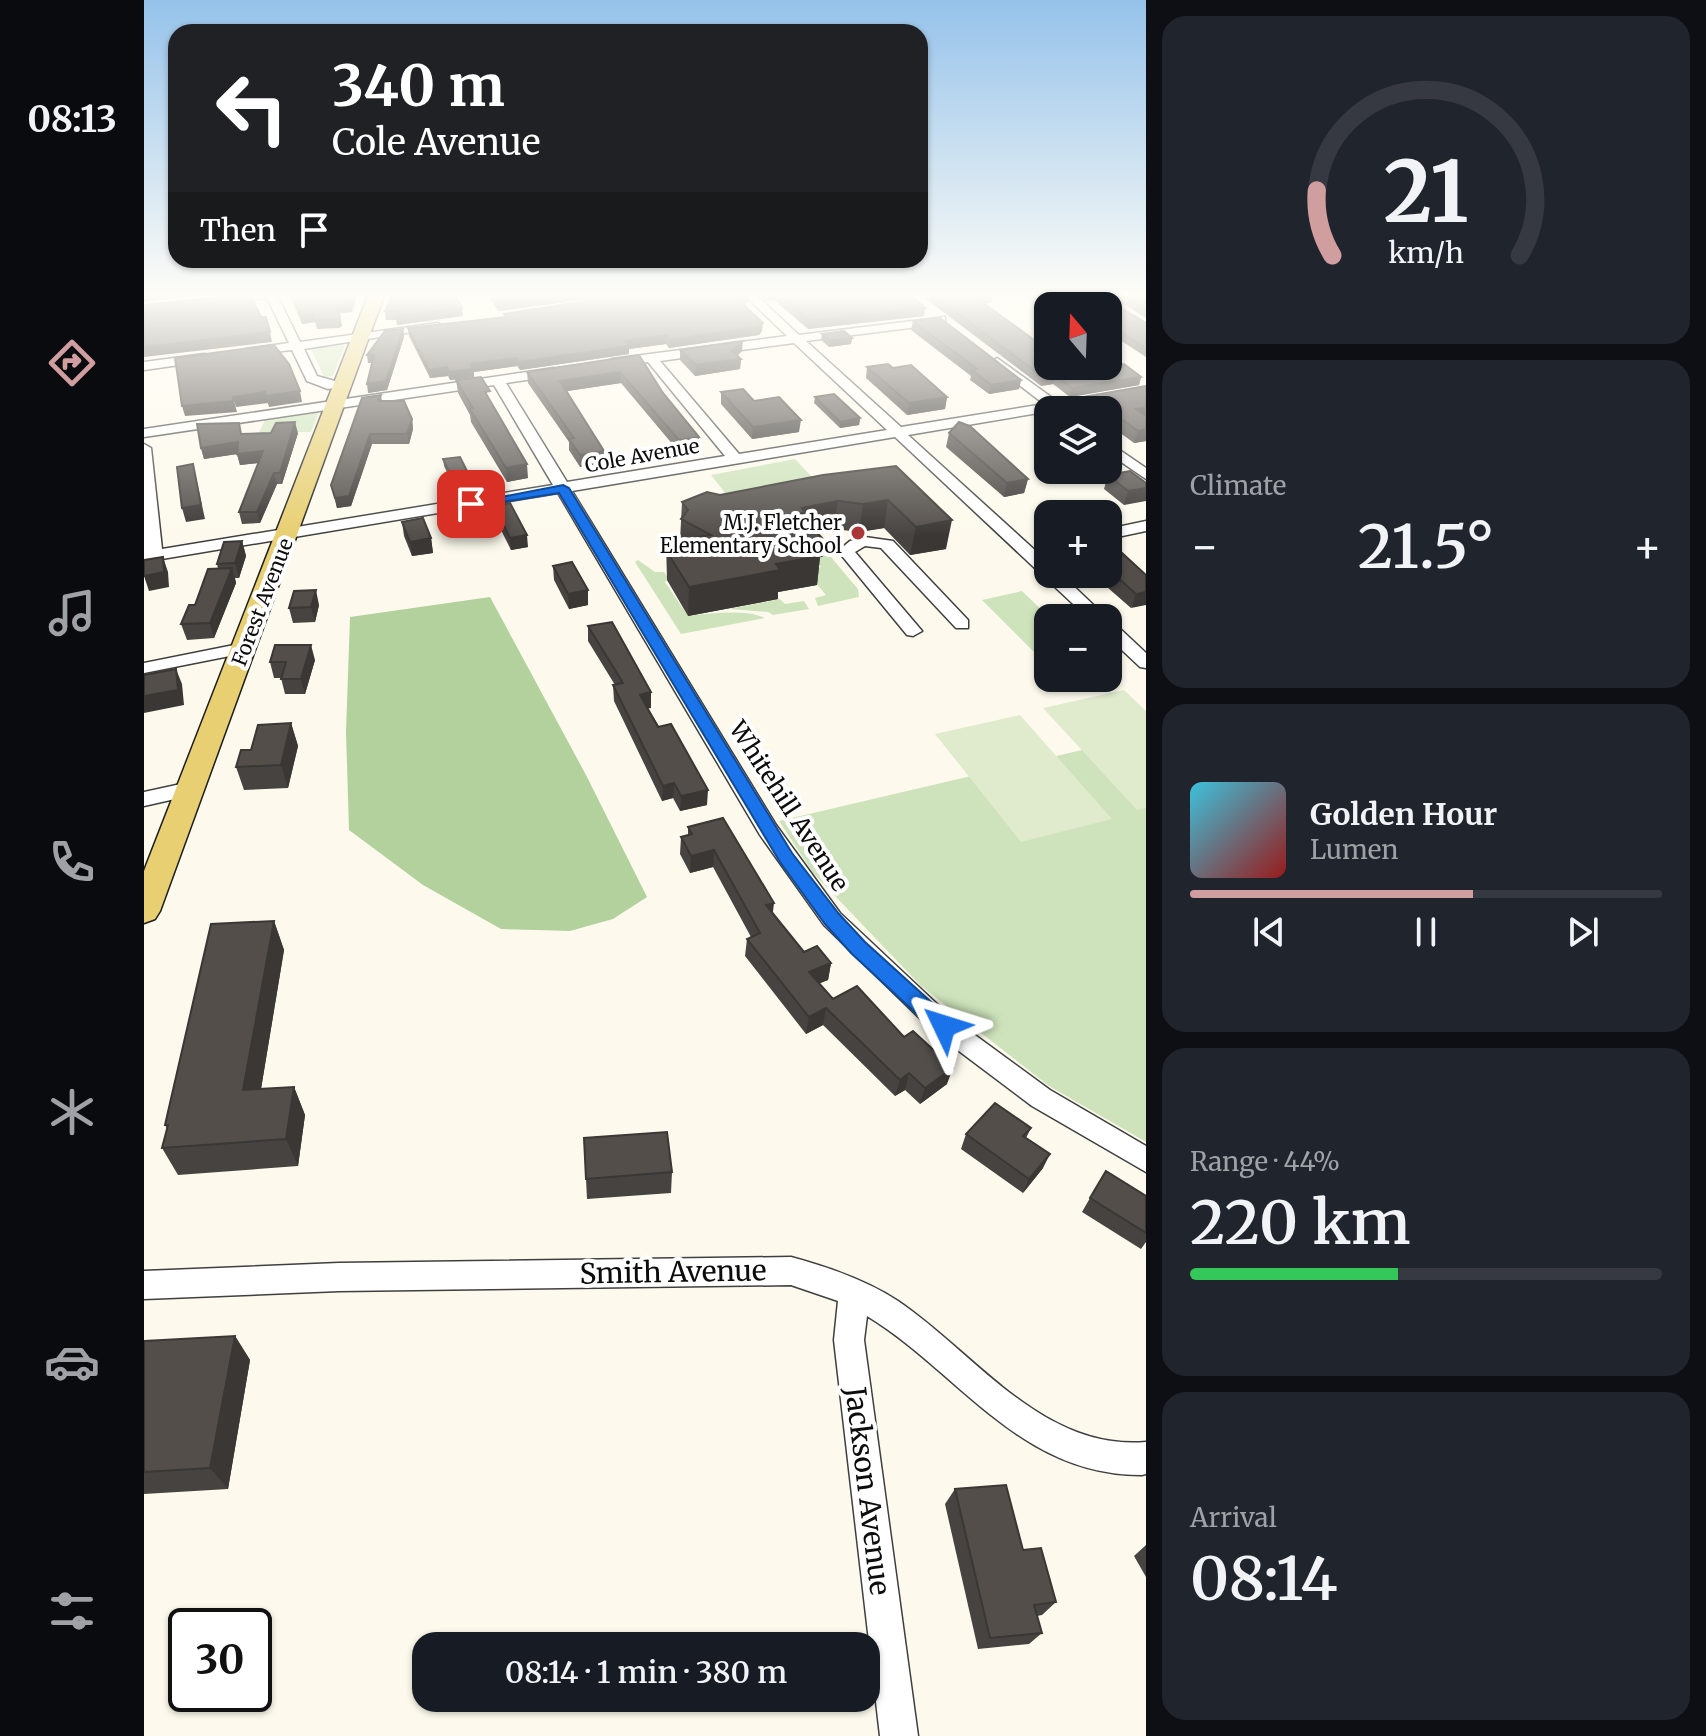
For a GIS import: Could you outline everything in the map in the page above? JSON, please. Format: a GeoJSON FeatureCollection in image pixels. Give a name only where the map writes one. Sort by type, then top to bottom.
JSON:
{"type":"FeatureCollection","features":[{"type":"Feature","properties":{"kind":"main road","name":"Forest Avenue"},"geometry":{"type":"LineString","coordinates":[[144,911],[346,374]]}},
{"type":"Feature","properties":{"kind":"street"},"geometry":{"type":"LineString","coordinates":[[310,374],[312,378],[328,385],[342,385]]}},
{"type":"Feature","properties":{"kind":"street"},"geometry":{"type":"LineString","coordinates":[[144,433],[539,374]]}},
{"type":"Feature","properties":{"kind":"street"},"geometry":{"type":"LineString","coordinates":[[664,374],[735,459]]}},
{"type":"Feature","properties":{"kind":"street"},"geometry":{"type":"LineString","coordinates":[[834,374],[1034,559]]}},
{"type":"Feature","properties":{"kind":"street"},"geometry":{"type":"LineString","coordinates":[[1012,374],[1041,396]]}},
{"type":"Feature","properties":{"kind":"street","name":"Whitehill Avenue"},"geometry":{"type":"LineString","coordinates":[[498,380],[768,830],[832,919],[944,1026],[1041,1098],[1146,1160]]}},
{"type":"Feature","properties":{"kind":"street","name":"Cole Avenue"},"geometry":{"type":"LineString","coordinates":[[1120,396],[1146,391]]}},
{"type":"Feature","properties":{"kind":"street","name":"Cole Avenue"},"geometry":{"type":"LineString","coordinates":[[149,556],[1034,411]]}},
{"type":"Feature","properties":{"kind":"street"},"geometry":{"type":"LineString","coordinates":[[144,448],[149,556]]}},
{"type":"Feature","properties":{"kind":"street"},"geometry":{"type":"LineString","coordinates":[[1122,457],[1146,475]]}},
{"type":"Feature","properties":{"kind":"street"},"geometry":{"type":"LineString","coordinates":[[1122,531],[1146,526]]}},
{"type":"Feature","properties":{"kind":"street"},"geometry":{"type":"LineString","coordinates":[[913,631],[846,551],[853,545],[874,541],[887,544],[962,624]]}},
{"type":"Feature","properties":{"kind":"street"},"geometry":{"type":"LineString","coordinates":[[1025,550],[1034,548]]}},
{"type":"Feature","properties":{"kind":"street"},"geometry":{"type":"LineString","coordinates":[[1065,588],[1083,604]]}},
{"type":"Feature","properties":{"kind":"street"},"geometry":{"type":"LineString","coordinates":[[1122,640],[1146,663]]}},
{"type":"Feature","properties":{"kind":"street"},"geometry":{"type":"LineString","coordinates":[[144,668],[244,648]]}},
{"type":"Feature","properties":{"kind":"street"},"geometry":{"type":"LineString","coordinates":[[144,799],[190,789]]}},
{"type":"Feature","properties":{"kind":"street","name":"Smith Avenue"},"geometry":{"type":"LineString","coordinates":[[144,1285],[339,1277],[791,1271],[825,1280],[894,1316],[1020,1422],[1055,1442],[1078,1450],[1146,1458]]}},
{"type":"Feature","properties":{"kind":"street","name":"Jackson Avenue"},"geometry":{"type":"LineString","coordinates":[[854,1294],[849,1340],[899,1736]]}},
{"type":"Feature","properties":{"kind":"green space"},"geometry":{"type":"Polygon","coordinates":[[[319,412],[311,432],[273,432],[257,437],[265,420],[319,412]]]}},
{"type":"Feature","properties":{"kind":"green space"},"geometry":{"type":"Polygon","coordinates":[[[795,459],[828,494],[742,514],[711,475],[795,459]]]}},
{"type":"Feature","properties":{"kind":"green space"},"geometry":{"type":"Polygon","coordinates":[[[798,542],[820,544],[858,589],[859,597],[818,606],[815,598],[826,595],[805,571],[821,567],[798,542]]]}},
{"type":"Feature","properties":{"kind":"green space"},"geometry":{"type":"Polygon","coordinates":[[[638,560],[655,572],[664,572],[669,579],[665,582],[688,616],[739,613],[765,618],[681,634],[635,562],[638,560]]]}},
{"type":"Feature","properties":{"kind":"green space"},"geometry":{"type":"Polygon","coordinates":[[[1022,591],[1035,604],[1034,652],[982,600],[1022,591]]]}},
{"type":"Feature","properties":{"kind":"green space"},"geometry":{"type":"Polygon","coordinates":[[[490,597],[586,775],[647,897],[613,919],[570,931],[501,929],[423,885],[349,830],[346,732],[350,617],[490,597]]]}},
{"type":"Feature","properties":{"kind":"green space"},"geometry":{"type":"Polygon","coordinates":[[[780,599],[785,604],[804,601],[809,609],[773,615],[729,609],[780,599]]]}},
{"type":"Feature","properties":{"kind":"green space"},"geometry":{"type":"Polygon","coordinates":[[[1122,690],[1146,711],[1146,808],[1137,810],[1043,708],[1122,690]]]}},
{"type":"Feature","properties":{"kind":"green space"},"geometry":{"type":"Polygon","coordinates":[[[1020,715],[1112,819],[1021,842],[935,734],[1020,715]]]}},
{"type":"Feature","properties":{"kind":"green space"},"geometry":{"type":"Polygon","coordinates":[[[1146,735],[1146,1142],[1049,1086],[921,986],[813,873],[779,821],[1146,735]]]}},
{"type":"Feature","properties":{"kind":"building"},"geometry":{"type":"Polygon","coordinates":[[[177,374],[293,374],[300,391],[266,396],[265,392],[233,397],[234,401],[182,406],[177,374]]]}},
{"type":"Feature","properties":{"kind":"building"},"geometry":{"type":"Polygon","coordinates":[[[369,374],[388,374],[386,381],[367,384],[369,374]]]}},
{"type":"Feature","properties":{"kind":"building"},"geometry":{"type":"Polygon","coordinates":[[[528,374],[607,374],[560,381],[604,451],[580,455],[569,439],[574,438],[528,374]]]}},
{"type":"Feature","properties":{"kind":"building"},"geometry":{"type":"Polygon","coordinates":[[[622,374],[651,374],[699,437],[679,440],[622,374]]]}},
{"type":"Feature","properties":{"kind":"building"},"geometry":{"type":"Polygon","coordinates":[[[875,374],[921,374],[947,397],[909,403],[875,374]]]}},
{"type":"Feature","properties":{"kind":"building"},"geometry":{"type":"Polygon","coordinates":[[[977,374],[1013,374],[1021,380],[991,385],[977,374]]]}},
{"type":"Feature","properties":{"kind":"building"},"geometry":{"type":"Polygon","coordinates":[[[1122,374],[1141,377],[1072,388],[1062,380],[1122,380],[1122,374]]]}},
{"type":"Feature","properties":{"kind":"building"},"geometry":{"type":"Polygon","coordinates":[[[481,377],[490,391],[485,392],[527,464],[506,468],[456,380],[481,377]]]}},
{"type":"Feature","properties":{"kind":"building"},"geometry":{"type":"Polygon","coordinates":[[[1146,386],[1146,408],[1136,409],[1146,416],[1146,429],[1138,431],[1122,420],[1122,396],[1089,396],[1146,386]]]}},
{"type":"Feature","properties":{"kind":"building"},"geometry":{"type":"Polygon","coordinates":[[[743,389],[754,401],[779,397],[801,420],[753,427],[721,392],[743,389]]]}},
{"type":"Feature","properties":{"kind":"building"},"geometry":{"type":"Polygon","coordinates":[[[834,394],[860,418],[840,422],[815,397],[834,394]]]}},
{"type":"Feature","properties":{"kind":"building"},"geometry":{"type":"Polygon","coordinates":[[[381,395],[378,401],[404,401],[412,419],[407,434],[370,434],[349,496],[335,498],[331,485],[362,398],[381,395]]]}},
{"type":"Feature","properties":{"kind":"building"},"geometry":{"type":"Polygon","coordinates":[[[295,422],[280,473],[274,473],[257,512],[239,512],[263,451],[237,454],[238,442],[201,448],[197,424],[239,423],[241,434],[271,433],[276,423],[295,422]]]}},
{"type":"Feature","properties":{"kind":"building"},"geometry":{"type":"Polygon","coordinates":[[[959,422],[970,426],[1028,479],[1007,483],[949,433],[959,422]]]}},
{"type":"Feature","properties":{"kind":"building"},"geometry":{"type":"Polygon","coordinates":[[[460,457],[472,481],[455,484],[443,459],[460,457]]]}},
{"type":"Feature","properties":{"kind":"building"},"geometry":{"type":"Polygon","coordinates":[[[193,464],[201,505],[182,508],[177,467],[193,464]]]}},
{"type":"Feature","properties":{"kind":"building"},"geometry":{"type":"Polygon","coordinates":[[[896,466],[952,520],[916,527],[888,500],[863,504],[838,501],[802,508],[805,512],[800,514],[822,538],[807,542],[821,556],[776,564],[780,570],[689,587],[667,552],[672,551],[666,543],[711,535],[681,519],[688,510],[682,502],[707,492],[720,495],[823,475],[896,466]]]}},
{"type":"Feature","properties":{"kind":"building"},"geometry":{"type":"Polygon","coordinates":[[[1130,471],[1146,483],[1146,488],[1128,491],[1119,484],[1122,484],[1122,472],[1130,471]]]}},
{"type":"Feature","properties":{"kind":"building"},"geometry":{"type":"Polygon","coordinates":[[[510,503],[527,535],[510,538],[494,506],[510,503]]]}},
{"type":"Feature","properties":{"kind":"building"},"geometry":{"type":"Polygon","coordinates":[[[423,518],[431,538],[410,542],[402,522],[423,518]]]}},
{"type":"Feature","properties":{"kind":"building"},"geometry":{"type":"Polygon","coordinates":[[[242,541],[235,563],[217,564],[224,542],[242,541]]]}},
{"type":"Feature","properties":{"kind":"building"},"geometry":{"type":"Polygon","coordinates":[[[1122,553],[1146,575],[1146,592],[1136,594],[1122,582],[1122,553]]]}},
{"type":"Feature","properties":{"kind":"building"},"geometry":{"type":"Polygon","coordinates":[[[163,557],[164,572],[144,576],[144,560],[163,557]]]}},
{"type":"Feature","properties":{"kind":"building"},"geometry":{"type":"Polygon","coordinates":[[[572,562],[588,590],[568,594],[553,566],[572,562]]]}},
{"type":"Feature","properties":{"kind":"building"},"geometry":{"type":"Polygon","coordinates":[[[232,568],[210,623],[181,624],[189,605],[195,605],[208,569],[232,568]]]}},
{"type":"Feature","properties":{"kind":"building"},"geometry":{"type":"Polygon","coordinates":[[[316,590],[311,607],[289,608],[294,591],[316,590]]]}},
{"type":"Feature","properties":{"kind":"building"},"geometry":{"type":"Polygon","coordinates":[[[612,622],[651,692],[640,695],[658,727],[671,724],[708,790],[681,796],[674,783],[663,786],[613,685],[623,683],[588,626],[612,622]]]}},
{"type":"Feature","properties":{"kind":"building"},"geometry":{"type":"Polygon","coordinates":[[[275,645],[311,645],[301,679],[281,679],[286,662],[270,662],[275,645]]]}},
{"type":"Feature","properties":{"kind":"building"},"geometry":{"type":"Polygon","coordinates":[[[176,669],[178,690],[144,696],[144,675],[176,669]]]}},
{"type":"Feature","properties":{"kind":"building"},"geometry":{"type":"Polygon","coordinates":[[[291,723],[281,765],[236,767],[241,750],[251,750],[258,725],[291,723]]]}},
{"type":"Feature","properties":{"kind":"building"},"geometry":{"type":"Polygon","coordinates":[[[723,818],[774,903],[766,905],[804,952],[817,946],[831,963],[809,972],[833,999],[857,986],[904,1037],[913,1031],[953,1068],[925,1088],[909,1073],[900,1080],[826,1008],[809,1017],[747,939],[760,933],[714,850],[691,856],[681,837],[692,834],[688,827],[723,818]]]}},
{"type":"Feature","properties":{"kind":"building"},"geometry":{"type":"Polygon","coordinates":[[[274,921],[243,1090],[294,1087],[286,1139],[162,1148],[211,924],[274,921]]]}},
{"type":"Feature","properties":{"kind":"building"},"geometry":{"type":"Polygon","coordinates":[[[995,1103],[1031,1128],[1023,1136],[1050,1154],[1029,1179],[966,1134],[995,1103]]]}},
{"type":"Feature","properties":{"kind":"building"},"geometry":{"type":"Polygon","coordinates":[[[667,1132],[672,1172],[586,1179],[584,1138],[667,1132]]]}},
{"type":"Feature","properties":{"kind":"building"},"geometry":{"type":"Polygon","coordinates":[[[1106,1171],[1146,1196],[1146,1233],[1090,1198],[1106,1171]]]}},
{"type":"Feature","properties":{"kind":"building"},"geometry":{"type":"Polygon","coordinates":[[[235,1336],[210,1468],[144,1472],[144,1341],[235,1336]]]}},
{"type":"Feature","properties":{"kind":"building"},"geometry":{"type":"Polygon","coordinates":[[[1006,1485],[1023,1550],[1041,1548],[1056,1602],[1034,1605],[1042,1633],[990,1638],[955,1489],[1006,1485]]]}},
{"type":"Feature","properties":{"kind":"place","name":"M.J. Fletcher Elementary School"},"geometry":{"type":"Point","coordinates":[858,533]}},
{"type":"Feature","properties":{"kind":"route"},"geometry":{"type":"LineString","coordinates":[[471,504],[563,488],[786,858],[832,919],[858,947],[944,1026]]}}]}
